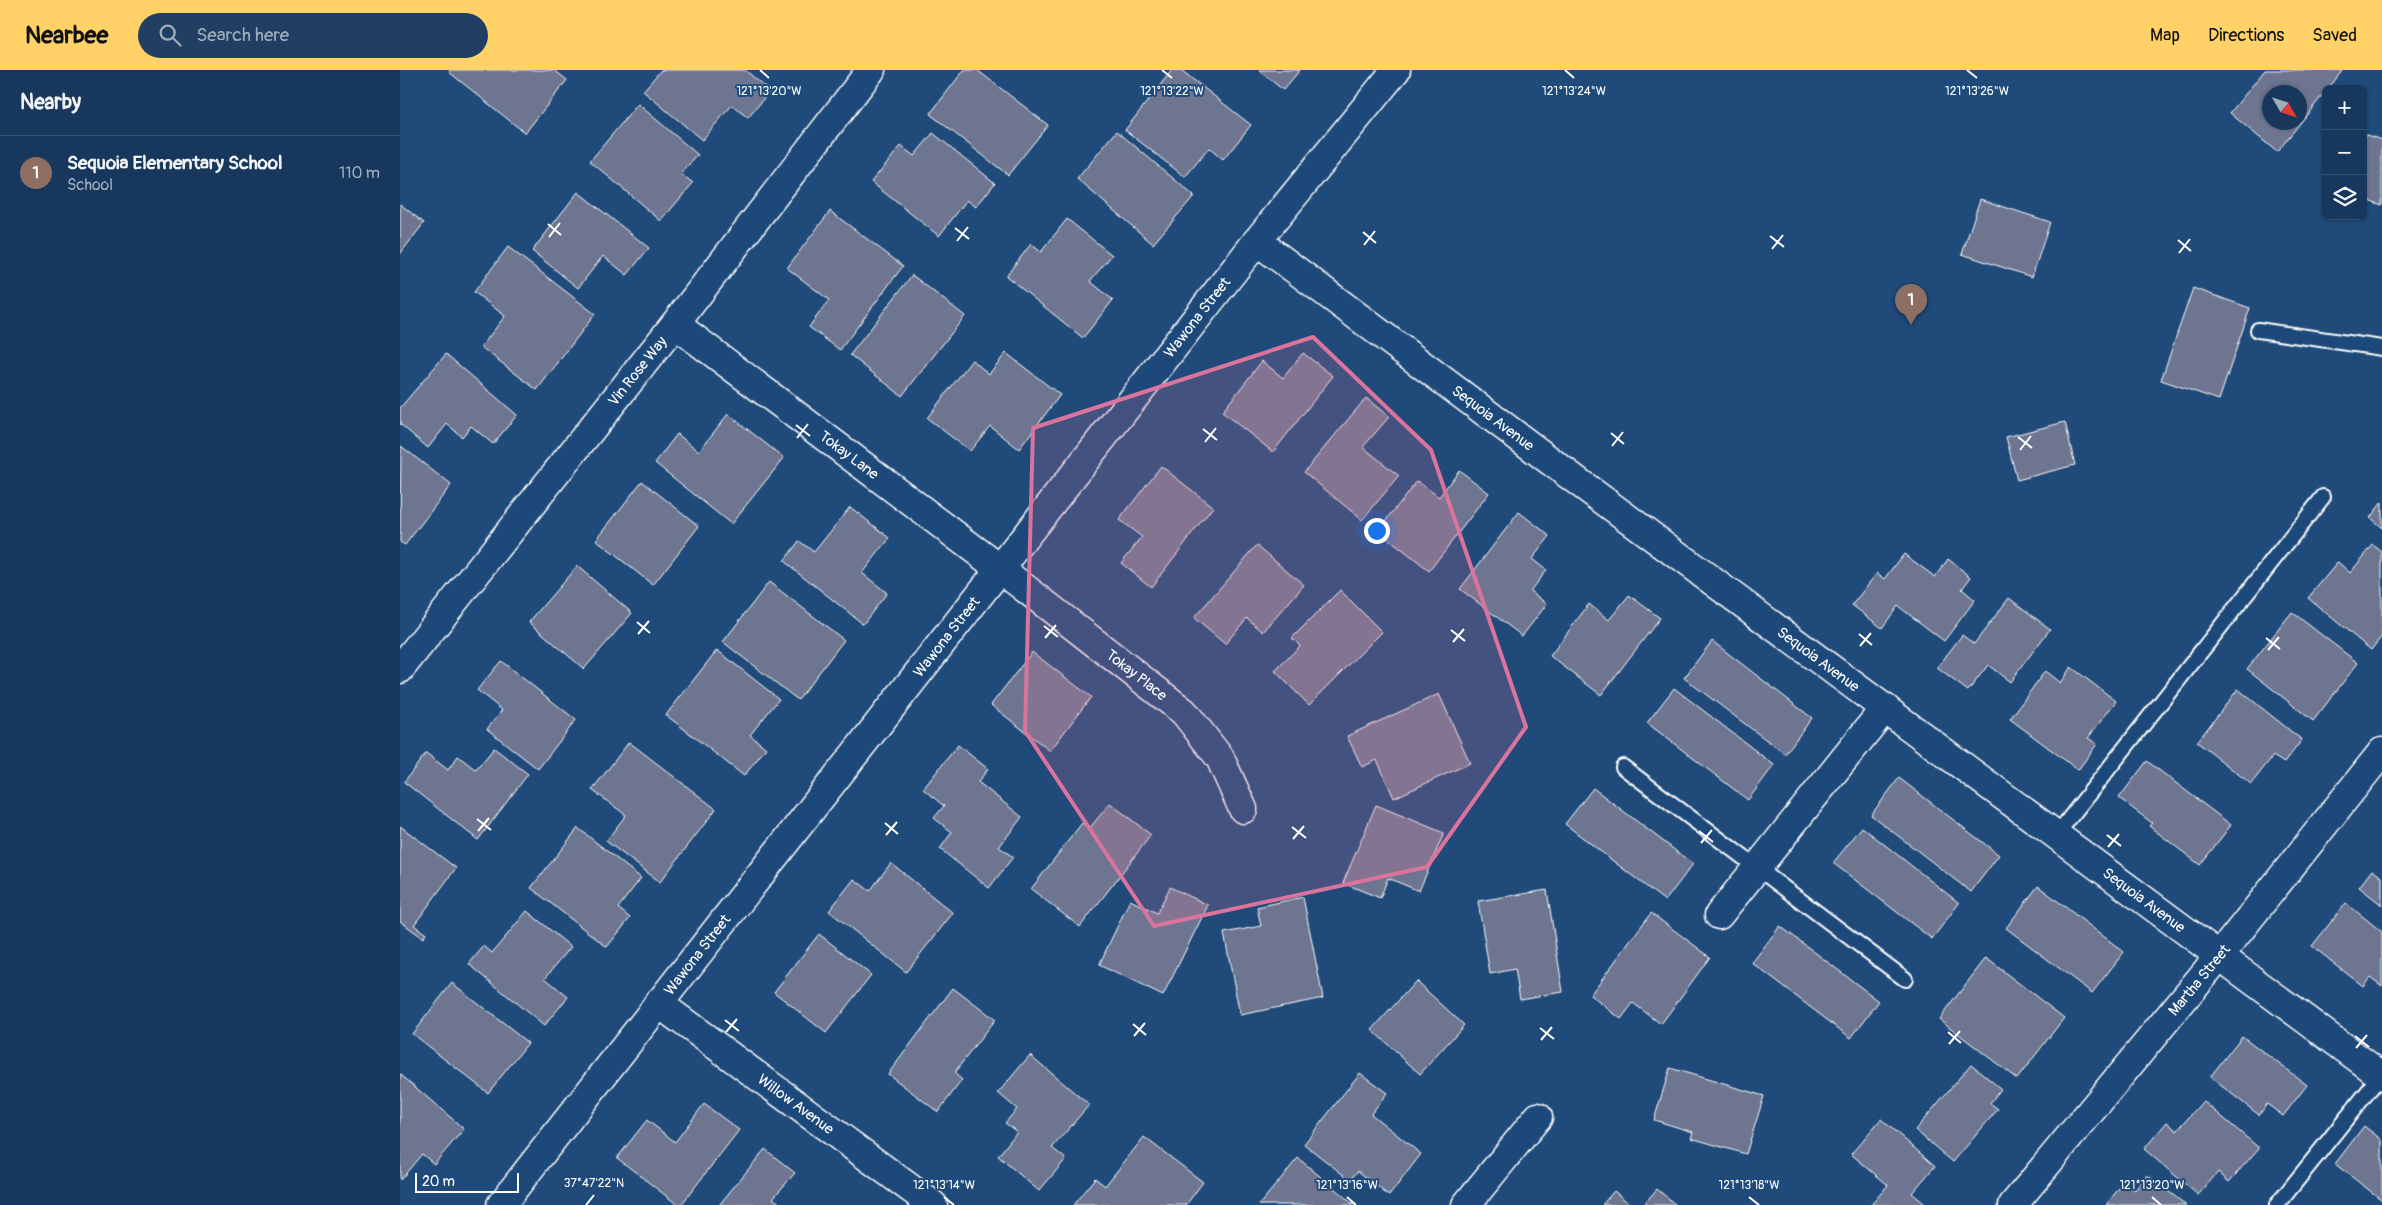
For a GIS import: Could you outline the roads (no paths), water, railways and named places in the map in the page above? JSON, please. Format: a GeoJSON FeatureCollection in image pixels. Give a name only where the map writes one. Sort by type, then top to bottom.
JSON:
{"type":"FeatureCollection","features":[{"type":"Feature","properties":{"kind":"street","name":"Vin Rose Way"},"geometry":{"type":"LineString","coordinates":[[400,669],[675,324],[871,70]]}},
{"type":"Feature","properties":{"kind":"street","name":"Wawona Street"},"geometry":{"type":"LineString","coordinates":[[501,1205],[999,568],[1257,241],[1396,70]]}},
{"type":"Feature","properties":{"kind":"street","name":"Sequoia Avenue"},"geometry":{"type":"LineString","coordinates":[[1257,241],[2382,1075]]}},
{"type":"Feature","properties":{"kind":"street","name":"Tokay Lane"},"geometry":{"type":"LineString","coordinates":[[675,324],[999,568]]}},
{"type":"Feature","properties":{"kind":"street","name":"Tokay Place"},"geometry":{"type":"LineString","coordinates":[[999,568],[1184,712],[1220,758],[1243,809]]}},
{"type":"Feature","properties":{"kind":"street"},"geometry":{"type":"LineString","coordinates":[[1719,915],[1885,708]]}},
{"type":"Feature","properties":{"kind":"street","name":"Martha Street"},"geometry":{"type":"LineString","coordinates":[[2013,1205],[2220,955],[2382,752]]}},
{"type":"Feature","properties":{"kind":"street","name":"Willow Avenue"},"geometry":{"type":"LineString","coordinates":[[658,1003],[933,1205]]}},
{"type":"Feature","properties":{"kind":"street"},"geometry":{"type":"LineString","coordinates":[[1466,1205],[1538,1117]]}},
{"type":"Feature","properties":{"kind":"lane"},"geometry":{"type":"LineString","coordinates":[[2258,330],[2382,348]]}},
{"type":"Feature","properties":{"kind":"lane"},"geometry":{"type":"LineString","coordinates":[[2057,834],[2323,497]]}},
{"type":"Feature","properties":{"kind":"lane"},"geometry":{"type":"LineString","coordinates":[[1623,767],[1905,979]]}},
{"type":"Feature","properties":{"kind":"lane"},"geometry":{"type":"LineString","coordinates":[[2277,1205],[2382,1075]]}},
{"type":"Feature","properties":{"kind":"place","name":"Sequoia Elementary School"},"geometry":{"type":"Point","coordinates":[1911,325]}}]}
